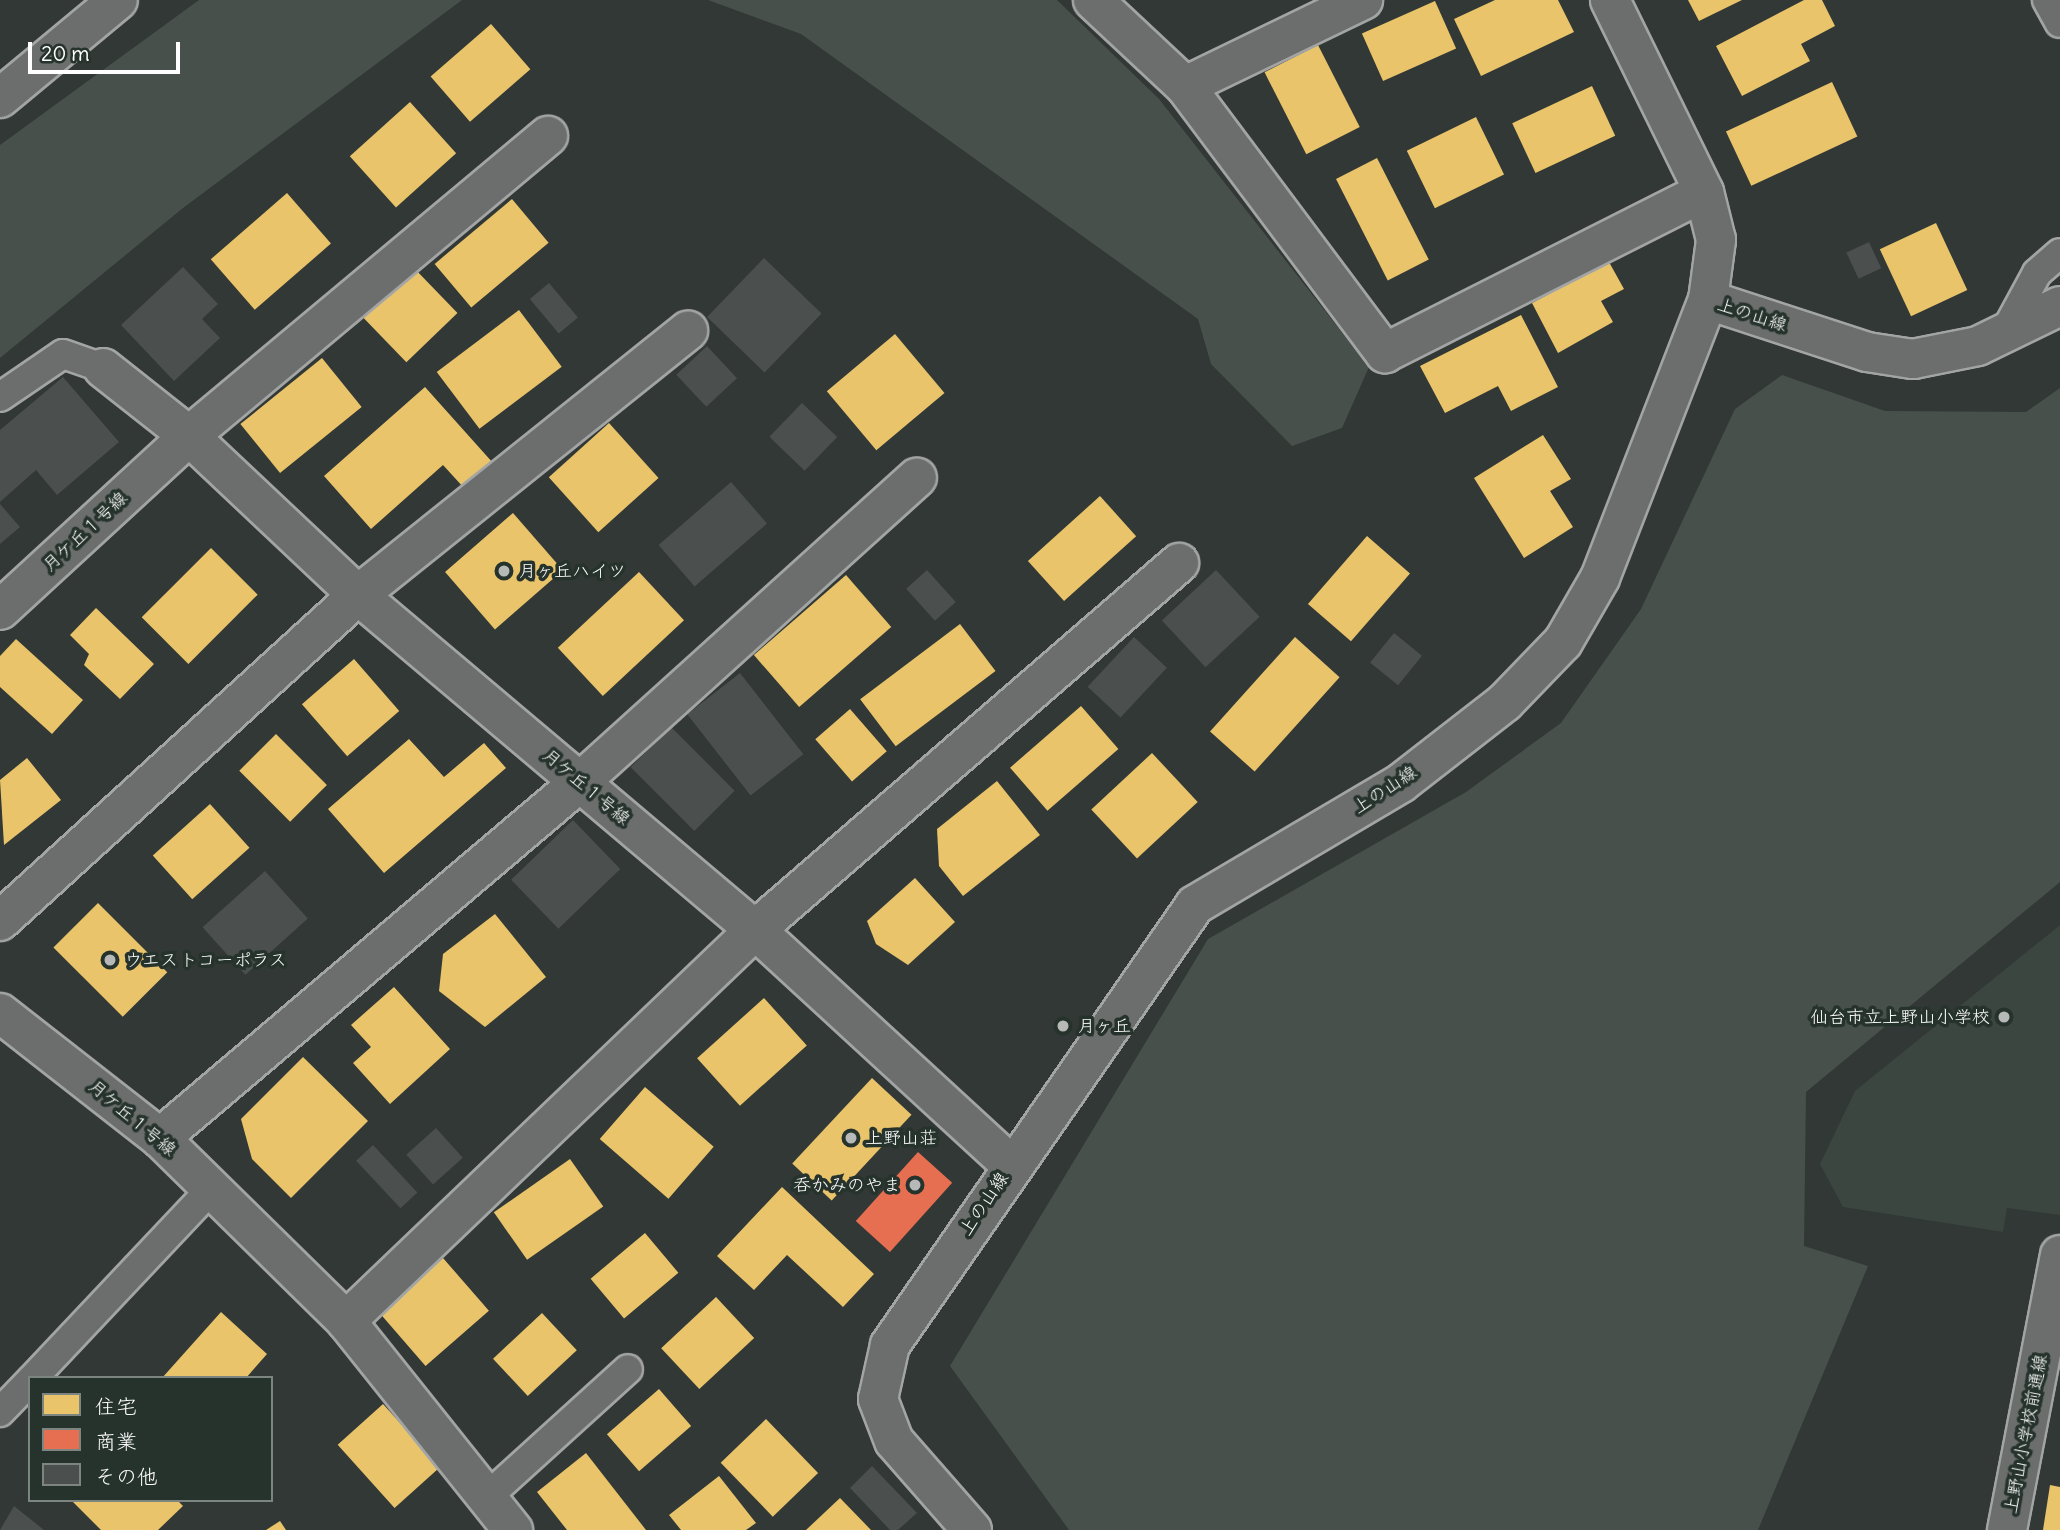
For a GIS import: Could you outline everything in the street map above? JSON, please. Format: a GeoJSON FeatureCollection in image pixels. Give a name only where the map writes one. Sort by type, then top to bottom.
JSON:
{"type":"FeatureCollection","features":[{"type":"Feature","properties":{"kind":"street"},"geometry":{"type":"LineString","coordinates":[[0,97],[118,0]]}},
{"type":"Feature","properties":{"kind":"street"},"geometry":{"type":"LineString","coordinates":[[1093,0],[1185,86],[1385,353],[1704,192]]}},
{"type":"Feature","properties":{"kind":"street"},"geometry":{"type":"LineString","coordinates":[[1185,86],[1363,0]]}},
{"type":"Feature","properties":{"kind":"street"},"geometry":{"type":"LineString","coordinates":[[1610,0],[1704,192],[1716,240],[1708,300]]}},
{"type":"Feature","properties":{"kind":"street"},"geometry":{"type":"LineString","coordinates":[[103,368],[189,436],[548,136]]}},
{"type":"Feature","properties":{"kind":"street","name":"上の山線"},"geometry":{"type":"LineString","coordinates":[[972,1530],[894,1441],[878,1399],[890,1345],[1011,1165],[1195,905],[1401,783],[1505,702],[1563,642],[1600,578],[1708,300],[1867,352],[1913,359],[2004,334],[2060,306]]}},
{"type":"Feature","properties":{"kind":"street"},"geometry":{"type":"LineString","coordinates":[[0,921],[358,595],[688,331]]}},
{"type":"Feature","properties":{"kind":"street","name":"月ケ丘１号線"},"geometry":{"type":"LineString","coordinates":[[0,610],[189,436],[358,595],[755,930],[1011,1165]]}},
{"type":"Feature","properties":{"kind":"street"},"geometry":{"type":"LineString","coordinates":[[160,1138],[580,782],[917,478]]}},
{"type":"Feature","properties":{"kind":"street"},"geometry":{"type":"LineString","coordinates":[[346,1321],[755,930],[1179,563]]}},
{"type":"Feature","properties":{"kind":"street","name":"月ケ丘１号線"},"geometry":{"type":"LineString","coordinates":[[0,1013],[160,1138],[209,1190],[346,1321],[513,1530]]}},
{"type":"Feature","properties":{"kind":"street","name":"上野山小学校前通線"},"geometry":{"type":"LineString","coordinates":[[2007,1530],[2060,1255]]}},
{"type":"Feature","properties":{"kind":"lane"},"geometry":{"type":"LineString","coordinates":[[2047,0],[2060,23]]}},
{"type":"Feature","properties":{"kind":"lane"},"geometry":{"type":"LineString","coordinates":[[2004,334],[2036,273],[2060,253]]}},
{"type":"Feature","properties":{"kind":"lane"},"geometry":{"type":"LineString","coordinates":[[0,397],[63,354],[103,368]]}},
{"type":"Feature","properties":{"kind":"lane"},"geometry":{"type":"LineString","coordinates":[[34,1376],[209,1190]]}},
{"type":"Feature","properties":{"kind":"lane"},"geometry":{"type":"LineString","coordinates":[[487,1497],[628,1368]]}},
{"type":"Feature","properties":{"kind":"lane"},"geometry":{"type":"LineString","coordinates":[[0,1412],[28,1382]]}},
{"type":"Feature","properties":{"kind":"shaded area"},"geometry":{"type":"Polygon","coordinates":[[[199,0],[462,0],[183,208],[0,358],[0,145],[199,0]]]}},
{"type":"Feature","properties":{"kind":"shaded area"},"geometry":{"type":"Polygon","coordinates":[[[708,0],[1057,0],[1159,99],[1369,367],[1342,428],[1292,446],[1211,364],[1198,319],[801,34],[708,0]]]}},
{"type":"Feature","properties":{"kind":"shaded area"},"geometry":{"type":"Polygon","coordinates":[[[1782,375],[1885,411],[2026,412],[2060,388],[2060,882],[1806,1092],[1804,1246],[1868,1266],[1758,1530],[1069,1530],[950,1366],[1208,939],[1466,792],[1561,723],[1641,609],[1735,409],[1782,375]]]}},
{"type":"Feature","properties":{"kind":"shaded area","name":"仙台市立上野山小学校"},"geometry":{"type":"Polygon","coordinates":[[[2060,925],[2060,1215],[2007,1208],[2003,1232],[1843,1207],[1820,1164],[1855,1091],[2060,925]]]}},
{"type":"Feature","properties":{"kind":"building: 住宅"},"geometry":{"type":"Polygon","coordinates":[[[1495,0],[1558,0],[1574,32],[1481,76],[1454,19],[1495,0]]]}},
{"type":"Feature","properties":{"kind":"building: 住宅"},"geometry":{"type":"Polygon","coordinates":[[[1688,0],[1742,0],[1699,21],[1688,0]]]}},
{"type":"Feature","properties":{"kind":"building: 住宅"},"geometry":{"type":"Polygon","coordinates":[[[1804,0],[1822,0],[1835,26],[1801,44],[1810,61],[1742,96],[1716,46],[1804,0]]]}},
{"type":"Feature","properties":{"kind":"building: 住宅"},"geometry":{"type":"Polygon","coordinates":[[[1435,1],[1456,49],[1383,81],[1362,34],[1435,1]]]}},
{"type":"Feature","properties":{"kind":"building: 住宅"},"geometry":{"type":"Polygon","coordinates":[[[491,24],[530,69],[470,122],[431,76],[491,24]]]}},
{"type":"Feature","properties":{"kind":"building: 住宅"},"geometry":{"type":"Polygon","coordinates":[[[1318,45],[1360,127],[1306,154],[1265,72],[1318,45]]]}},
{"type":"Feature","properties":{"kind":"building: 住宅"},"geometry":{"type":"Polygon","coordinates":[[[1832,82],[1857,136],[1751,186],[1726,131],[1832,82]]]}},
{"type":"Feature","properties":{"kind":"building: 住宅"},"geometry":{"type":"Polygon","coordinates":[[[1592,86],[1615,136],[1535,173],[1512,123],[1592,86]]]}},
{"type":"Feature","properties":{"kind":"building: 住宅"},"geometry":{"type":"Polygon","coordinates":[[[410,102],[456,153],[396,207],[350,156],[410,102]]]}},
{"type":"Feature","properties":{"kind":"building: 住宅"},"geometry":{"type":"Polygon","coordinates":[[[1476,117],[1504,175],[1435,208],[1407,151],[1476,117]]]}},
{"type":"Feature","properties":{"kind":"building: 住宅"},"geometry":{"type":"Polygon","coordinates":[[[1377,158],[1429,260],[1388,280],[1336,179],[1377,158]]]}},
{"type":"Feature","properties":{"kind":"building: 住宅"},"geometry":{"type":"Polygon","coordinates":[[[287,193],[331,244],[255,310],[211,259],[287,193]]]}},
{"type":"Feature","properties":{"kind":"building: 住宅"},"geometry":{"type":"Polygon","coordinates":[[[512,199],[549,243],[471,308],[435,264],[512,199]]]}},
{"type":"Feature","properties":{"kind":"building: 住宅"},"geometry":{"type":"Polygon","coordinates":[[[1936,223],[1967,290],[1911,316],[1880,249],[1936,223]]]}},
{"type":"Feature","properties":{"kind":"building: 住宅"},"geometry":{"type":"Polygon","coordinates":[[[1609,262],[1624,289],[1601,301],[1613,322],[1558,353],[1532,303],[1609,262]]]}},
{"type":"Feature","properties":{"kind":"building: 住宅"},"geometry":{"type":"Polygon","coordinates":[[[413,267],[457,313],[406,362],[362,316],[413,267]]]}},
{"type":"Feature","properties":{"kind":"building: 住宅"},"geometry":{"type":"Polygon","coordinates":[[[519,310],[562,367],[479,429],[437,372],[519,310]]]}},
{"type":"Feature","properties":{"kind":"building: 住宅"},"geometry":{"type":"Polygon","coordinates":[[[1521,315],[1558,387],[1511,411],[1498,386],[1445,413],[1420,366],[1521,315]]]}},
{"type":"Feature","properties":{"kind":"building: 住宅"},"geometry":{"type":"Polygon","coordinates":[[[895,334],[944,393],[876,450],[827,391],[895,334]]]}},
{"type":"Feature","properties":{"kind":"building: 住宅"},"geometry":{"type":"Polygon","coordinates":[[[322,358],[362,407],[280,473],[240,424],[322,358]]]}},
{"type":"Feature","properties":{"kind":"building: 住宅"},"geometry":{"type":"Polygon","coordinates":[[[425,387],[493,463],[464,488],[443,465],[371,529],[324,476],[425,387]]]}},
{"type":"Feature","properties":{"kind":"building: 住宅"},"geometry":{"type":"Polygon","coordinates":[[[609,423],[659,478],[598,532],[549,477],[609,423]]]}},
{"type":"Feature","properties":{"kind":"building: 住宅"},"geometry":{"type":"Polygon","coordinates":[[[1543,435],[1571,479],[1550,491],[1573,527],[1524,558],[1474,478],[1543,435]]]}},
{"type":"Feature","properties":{"kind":"building: 住宅"},"geometry":{"type":"Polygon","coordinates":[[[1100,496],[1136,536],[1064,601],[1028,561],[1100,496]]]}},
{"type":"Feature","properties":{"kind":"building: 住宅","name":"月ヶ丘ハイツ"},"geometry":{"type":"Polygon","coordinates":[[[513,513],[563,570],[495,629],[445,572],[513,513]]]}},
{"type":"Feature","properties":{"kind":"building: 住宅"},"geometry":{"type":"Polygon","coordinates":[[[1367,536],[1410,573],[1351,641],[1308,604],[1367,536]]]}},
{"type":"Feature","properties":{"kind":"building: 住宅"},"geometry":{"type":"Polygon","coordinates":[[[211,548],[258,595],[188,664],[142,617],[211,548]]]}},
{"type":"Feature","properties":{"kind":"building: 住宅"},"geometry":{"type":"Polygon","coordinates":[[[639,572],[684,620],[603,696],[558,648],[639,572]]]}},
{"type":"Feature","properties":{"kind":"building: 住宅"},"geometry":{"type":"Polygon","coordinates":[[[846,575],[891,627],[799,707],[754,655],[846,575]]]}},
{"type":"Feature","properties":{"kind":"building: 住宅"},"geometry":{"type":"Polygon","coordinates":[[[96,608],[154,664],[120,699],[84,665],[89,654],[70,635],[96,608]]]}},
{"type":"Feature","properties":{"kind":"building: 住宅"},"geometry":{"type":"Polygon","coordinates":[[[960,624],[996,671],[896,746],[860,699],[960,624]]]}},
{"type":"Feature","properties":{"kind":"building: 住宅"},"geometry":{"type":"Polygon","coordinates":[[[1295,637],[1340,677],[1255,772],[1210,731],[1295,637]]]}},
{"type":"Feature","properties":{"kind":"building: 住宅"},"geometry":{"type":"Polygon","coordinates":[[[16,639],[83,700],[52,734],[0,687],[0,656],[16,639]]]}},
{"type":"Feature","properties":{"kind":"building: 住宅"},"geometry":{"type":"Polygon","coordinates":[[[354,659],[399,711],[347,756],[302,704],[354,659]]]}},
{"type":"Feature","properties":{"kind":"building: 住宅"},"geometry":{"type":"Polygon","coordinates":[[[1081,706],[1118,749],[1047,811],[1010,768],[1081,706]]]}},
{"type":"Feature","properties":{"kind":"building: 住宅"},"geometry":{"type":"Polygon","coordinates":[[[850,709],[887,751],[852,781],[815,739],[850,709]]]}},
{"type":"Feature","properties":{"kind":"building: 住宅"},"geometry":{"type":"Polygon","coordinates":[[[276,734],[327,785],[290,822],[239,771],[276,734]]]}},
{"type":"Feature","properties":{"kind":"building: 住宅"},"geometry":{"type":"Polygon","coordinates":[[[409,739],[444,777],[484,743],[506,768],[384,873],[328,809],[409,739]]]}},
{"type":"Feature","properties":{"kind":"building: 住宅"},"geometry":{"type":"Polygon","coordinates":[[[1152,753],[1198,802],[1137,859],[1091,810],[1152,753]]]}},
{"type":"Feature","properties":{"kind":"building: 住宅"},"geometry":{"type":"Polygon","coordinates":[[[27,758],[61,800],[4,845],[0,780],[27,758]]]}},
{"type":"Feature","properties":{"kind":"building: 住宅"},"geometry":{"type":"Polygon","coordinates":[[[997,781],[1040,835],[963,896],[939,866],[937,829],[997,781]]]}},
{"type":"Feature","properties":{"kind":"building: 住宅"},"geometry":{"type":"Polygon","coordinates":[[[210,804],[249,848],[192,899],[153,856],[210,804]]]}},
{"type":"Feature","properties":{"kind":"building: 住宅"},"geometry":{"type":"Polygon","coordinates":[[[915,878],[955,922],[908,965],[876,944],[867,921],[915,878]]]}},
{"type":"Feature","properties":{"kind":"building: 住宅","name":"ウエストコーポラス"},"geometry":{"type":"Polygon","coordinates":[[[98,903],[167,972],[123,1017],[53,948],[98,903]]]}},
{"type":"Feature","properties":{"kind":"building: 住宅"},"geometry":{"type":"Polygon","coordinates":[[[495,914],[546,977],[485,1027],[439,991],[443,954],[495,914]]]}},
{"type":"Feature","properties":{"kind":"building: 住宅"},"geometry":{"type":"Polygon","coordinates":[[[394,987],[450,1049],[390,1104],[353,1063],[371,1047],[351,1025],[394,987]]]}},
{"type":"Feature","properties":{"kind":"building: 住宅"},"geometry":{"type":"Polygon","coordinates":[[[764,998],[807,1046],[740,1106],[697,1058],[764,998]]]}},
{"type":"Feature","properties":{"kind":"building: 住宅"},"geometry":{"type":"Polygon","coordinates":[[[303,1057],[368,1121],[291,1198],[252,1159],[241,1119],[303,1057]]]}},
{"type":"Feature","properties":{"kind":"building: 住宅","name":"上野山荘"},"geometry":{"type":"Polygon","coordinates":[[[872,1078],[911,1115],[832,1200],[792,1164],[872,1078]]]}},
{"type":"Feature","properties":{"kind":"building: 住宅"},"geometry":{"type":"Polygon","coordinates":[[[645,1087],[714,1147],[668,1199],[600,1139],[645,1087]]]}},
{"type":"Feature","properties":{"kind":"building: 住宅"},"geometry":{"type":"Polygon","coordinates":[[[570,1159],[603,1207],[527,1260],[494,1212],[570,1159]]]}},
{"type":"Feature","properties":{"kind":"building: 住宅"},"geometry":{"type":"Polygon","coordinates":[[[782,1187],[874,1274],[843,1307],[787,1255],[754,1290],[717,1256],[782,1187]]]}},
{"type":"Feature","properties":{"kind":"building: 住宅"},"geometry":{"type":"Polygon","coordinates":[[[645,1233],[678,1273],[624,1318],[591,1279],[645,1233]]]}},
{"type":"Feature","properties":{"kind":"building: 住宅"},"geometry":{"type":"Polygon","coordinates":[[[443,1258],[489,1311],[426,1366],[380,1313],[443,1258]]]}},
{"type":"Feature","properties":{"kind":"building: 住宅"},"geometry":{"type":"Polygon","coordinates":[[[716,1297],[754,1338],[699,1389],[661,1348],[716,1297]]]}},
{"type":"Feature","properties":{"kind":"building: 住宅"},"geometry":{"type":"Polygon","coordinates":[[[221,1312],[267,1354],[248,1376],[164,1376],[221,1312]]]}},
{"type":"Feature","properties":{"kind":"building: 住宅"},"geometry":{"type":"Polygon","coordinates":[[[542,1313],[577,1350],[528,1396],[493,1359],[542,1313]]]}},
{"type":"Feature","properties":{"kind":"building: 住宅"},"geometry":{"type":"Polygon","coordinates":[[[659,1389],[691,1426],[639,1471],[607,1434],[659,1389]]]}},
{"type":"Feature","properties":{"kind":"building: 住宅"},"geometry":{"type":"Polygon","coordinates":[[[383,1404],[440,1467],[395,1508],[338,1445],[383,1404]]]}},
{"type":"Feature","properties":{"kind":"building: 住宅"},"geometry":{"type":"Polygon","coordinates":[[[766,1419],[818,1473],[773,1517],[721,1463],[766,1419]]]}},
{"type":"Feature","properties":{"kind":"building: 住宅"},"geometry":{"type":"Polygon","coordinates":[[[586,1453],[646,1530],[567,1530],[537,1492],[586,1453]]]}},
{"type":"Feature","properties":{"kind":"building: 住宅"},"geometry":{"type":"Polygon","coordinates":[[[719,1476],[756,1523],[746,1530],[681,1530],[669,1515],[719,1476]]]}},
{"type":"Feature","properties":{"kind":"building: 住宅"},"geometry":{"type":"Polygon","coordinates":[[[2050,1485],[2060,1487],[2060,1530],[2043,1530],[2050,1485]]]}},
{"type":"Feature","properties":{"kind":"building: 住宅"},"geometry":{"type":"Polygon","coordinates":[[[840,1498],[871,1530],[806,1530],[840,1498]]]}},
{"type":"Feature","properties":{"kind":"building: 住宅"},"geometry":{"type":"Polygon","coordinates":[[[73,1502],[179,1502],[183,1506],[158,1530],[101,1530],[73,1502]]]}},
{"type":"Feature","properties":{"kind":"building: 住宅"},"geometry":{"type":"Polygon","coordinates":[[[280,1521],[286,1530],[266,1530],[280,1521]]]}},
{"type":"Feature","properties":{"kind":"building: 商業"},"geometry":{"type":"Polygon","coordinates":[[[918,1152],[952,1183],[890,1252],[856,1221],[918,1152]]]}},
{"type":"Feature","properties":{"kind":"building: その他"},"geometry":{"type":"Polygon","coordinates":[[[1869,242],[1881,268],[1859,279],[1846,253],[1869,242]]]}},
{"type":"Feature","properties":{"kind":"building: その他"},"geometry":{"type":"Polygon","coordinates":[[[764,258],[822,314],[765,373],[707,317],[764,258]]]}},
{"type":"Feature","properties":{"kind":"building: その他"},"geometry":{"type":"Polygon","coordinates":[[[183,267],[218,304],[202,319],[220,338],[174,381],[121,325],[183,267]]]}},
{"type":"Feature","properties":{"kind":"building: その他"},"geometry":{"type":"Polygon","coordinates":[[[549,283],[578,317],[559,334],[530,299],[549,283]]]}},
{"type":"Feature","properties":{"kind":"building: その他"},"geometry":{"type":"Polygon","coordinates":[[[707,346],[737,378],[706,407],[676,375],[707,346]]]}},
{"type":"Feature","properties":{"kind":"building: その他"},"geometry":{"type":"Polygon","coordinates":[[[63,377],[119,442],[57,495],[36,470],[0,502],[0,430],[63,377]]]}},
{"type":"Feature","properties":{"kind":"building: その他"},"geometry":{"type":"Polygon","coordinates":[[[802,403],[837,437],[805,471],[769,437],[802,403]]]}},
{"type":"Feature","properties":{"kind":"building: その他"},"geometry":{"type":"Polygon","coordinates":[[[731,482],[767,524],[695,586],[659,545],[731,482]]]}},
{"type":"Feature","properties":{"kind":"building: その他"},"geometry":{"type":"Polygon","coordinates":[[[0,504],[20,527],[0,544],[0,504]]]}},
{"type":"Feature","properties":{"kind":"building: その他"},"geometry":{"type":"Polygon","coordinates":[[[927,570],[956,602],[935,621],[906,589],[927,570]]]}},
{"type":"Feature","properties":{"kind":"building: その他"},"geometry":{"type":"Polygon","coordinates":[[[1216,570],[1260,617],[1206,667],[1162,620],[1216,570]]]}},
{"type":"Feature","properties":{"kind":"building: その他"},"geometry":{"type":"Polygon","coordinates":[[[1394,633],[1422,656],[1398,685],[1370,663],[1394,633]]]}},
{"type":"Feature","properties":{"kind":"building: その他"},"geometry":{"type":"Polygon","coordinates":[[[1134,637],[1167,668],[1121,717],[1088,687],[1134,637]]]}},
{"type":"Feature","properties":{"kind":"building: その他"},"geometry":{"type":"Polygon","coordinates":[[[740,673],[803,754],[751,795],[687,714],[740,673]]]}},
{"type":"Feature","properties":{"kind":"building: その他"},"geometry":{"type":"Polygon","coordinates":[[[671,727],[735,791],[694,831],[631,767],[671,727]]]}},
{"type":"Feature","properties":{"kind":"building: その他"},"geometry":{"type":"Polygon","coordinates":[[[573,820],[620,869],[558,929],[511,880],[573,820]]]}},
{"type":"Feature","properties":{"kind":"building: その他"},"geometry":{"type":"Polygon","coordinates":[[[265,871],[308,919],[245,975],[203,927],[265,871]]]}},
{"type":"Feature","properties":{"kind":"building: その他"},"geometry":{"type":"Polygon","coordinates":[[[436,1128],[463,1158],[433,1184],[406,1155],[436,1128]]]}},
{"type":"Feature","properties":{"kind":"building: その他"},"geometry":{"type":"Polygon","coordinates":[[[373,1145],[417,1193],[401,1208],[356,1161],[373,1145]]]}},
{"type":"Feature","properties":{"kind":"building: その他"},"geometry":{"type":"Polygon","coordinates":[[[872,1466],[917,1513],[898,1530],[890,1530],[850,1488],[872,1466]]]}},
{"type":"Feature","properties":{"kind":"building: その他"},"geometry":{"type":"Polygon","coordinates":[[[14,1506],[44,1530],[0,1530],[14,1506]]]}},
{"type":"Feature","properties":{"kind":"place","name":"月ヶ丘ハイツ"},"geometry":{"type":"Point","coordinates":[504,571]}},
{"type":"Feature","properties":{"kind":"place","name":"ウエストコーポラス"},"geometry":{"type":"Point","coordinates":[110,960]}},
{"type":"Feature","properties":{"kind":"place","name":"仙台市立上野山小学校"},"geometry":{"type":"Point","coordinates":[2004,1017]}},
{"type":"Feature","properties":{"kind":"place","name":"月ヶ丘"},"geometry":{"type":"Point","coordinates":[1063,1026]}},
{"type":"Feature","properties":{"kind":"place","name":"上野山荘"},"geometry":{"type":"Point","coordinates":[851,1138]}},
{"type":"Feature","properties":{"kind":"place","name":"呑かみのやま"},"geometry":{"type":"Point","coordinates":[915,1185]}}]}
